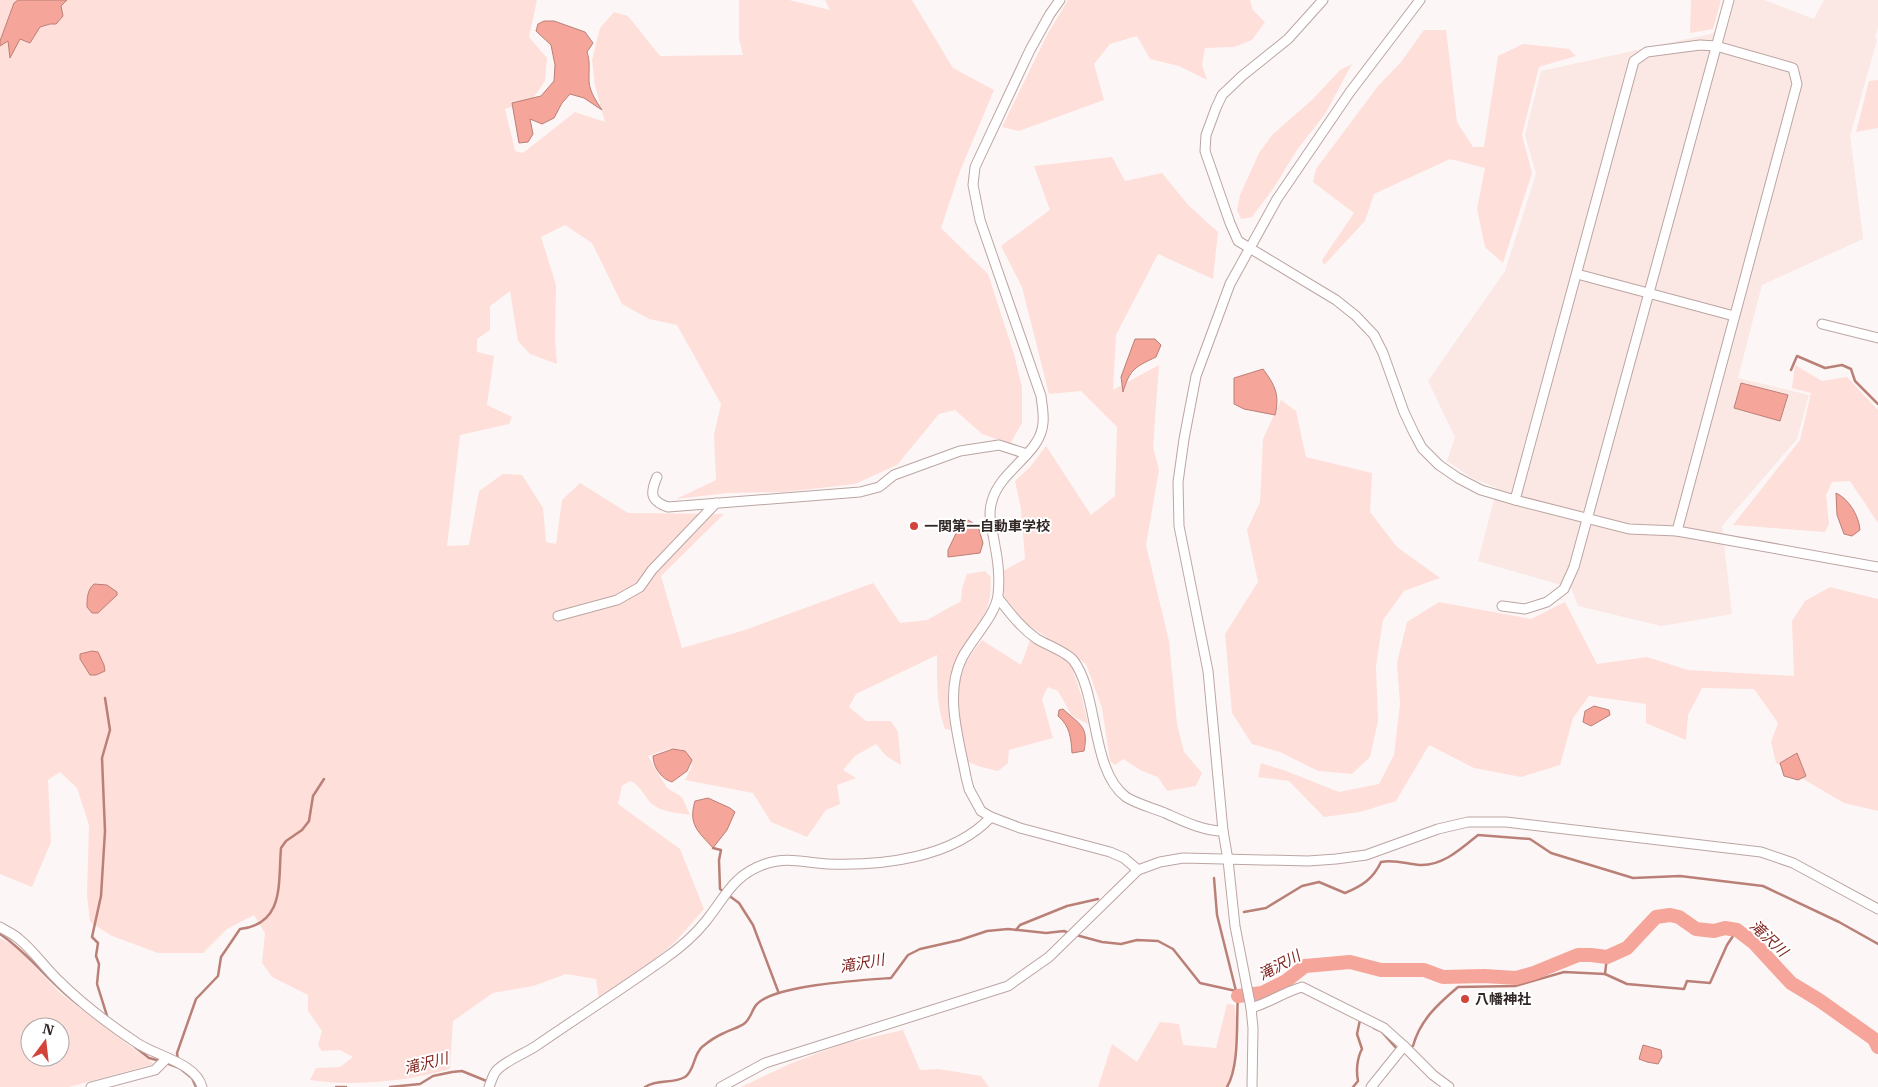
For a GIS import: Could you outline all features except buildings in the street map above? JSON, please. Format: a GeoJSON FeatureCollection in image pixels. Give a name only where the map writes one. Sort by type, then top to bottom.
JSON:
{"type":"FeatureCollection","features":[{"type":"Feature","properties":{"kind":"street"},"geometry":{"type":"LineString","coordinates":[[1060,0],[1030,50],[975,167],[973,184],[980,220],[1041,396],[1044,424],[1040,436],[1027,454],[1002,479],[992,501],[990,522],[998,562],[998,598],[987,620],[962,658],[955,678],[953,698],[969,788],[981,811],[991,817],[1020,828],[1110,852],[1124,858],[1138,870]]}},
{"type":"Feature","properties":{"kind":"street"},"geometry":{"type":"LineString","coordinates":[[1323,0],[1288,39],[1222,94],[1206,134],[1204,151],[1238,241],[1251,247],[1336,300],[1356,316],[1374,335],[1422,448],[1439,465],[1458,478],[1481,490],[1515,500],[1630,529],[1677,531],[1878,566]]}},
{"type":"Feature","properties":{"kind":"street"},"geometry":{"type":"LineString","coordinates":[[1252,1087],[1253,1028],[1251,1008],[1235,926],[1223,831],[1208,671],[1179,526],[1178,482],[1196,376],[1230,284],[1277,199],[1350,92],[1420,0]]}},
{"type":"Feature","properties":{"kind":"street"},"geometry":{"type":"LineString","coordinates":[[1502,606],[1525,609],[1547,602],[1564,589],[1574,567],[1729,0]]}},
{"type":"Feature","properties":{"kind":"street"},"geometry":{"type":"LineString","coordinates":[[1515,500],[1634,61],[1647,52],[1700,44],[1716,46],[1793,68],[1797,84],[1677,531]]}},
{"type":"Feature","properties":{"kind":"street"},"geometry":{"type":"LineString","coordinates":[[1577,274],[1734,316]]}},
{"type":"Feature","properties":{"kind":"street"},"geometry":{"type":"LineString","coordinates":[[1822,324],[1878,338]]}},
{"type":"Feature","properties":{"kind":"street"},"geometry":{"type":"LineString","coordinates":[[657,477],[652,488],[654,498],[659,504],[668,507],[860,492],[878,487],[894,475],[960,451],[990,445],[999,445],[1027,454]]}},
{"type":"Feature","properties":{"kind":"street"},"geometry":{"type":"LineString","coordinates":[[558,616],[617,600],[640,588],[652,570],[716,503]]}},
{"type":"Feature","properties":{"kind":"street"},"geometry":{"type":"LineString","coordinates":[[998,598],[1020,626],[1072,659],[1085,686],[1104,760],[1112,779],[1120,790],[1127,797],[1174,817],[1213,831],[1223,831]]}},
{"type":"Feature","properties":{"kind":"street"},"geometry":{"type":"LineString","coordinates":[[489,1087],[496,1071],[681,947],[705,922],[740,876],[765,864],[784,860],[803,860],[828,864],[894,861],[956,844],[984,825],[991,817]]}},
{"type":"Feature","properties":{"kind":"street"},"geometry":{"type":"LineString","coordinates":[[721,1087],[765,1062],[1008,986],[1049,957],[1138,870],[1160,862],[1183,858],[1308,861],[1336,859],[1366,855],[1438,828],[1468,822],[1506,822],[1761,852],[1793,864],[1878,908]]}},
{"type":"Feature","properties":{"kind":"street"},"geometry":{"type":"LineString","coordinates":[[0,926],[20,939],[60,982],[100,1017],[138,1044],[188,1068],[202,1087]]}},
{"type":"Feature","properties":{"kind":"street"},"geometry":{"type":"LineString","coordinates":[[1251,1008],[1262,1005],[1289,990],[1302,987],[1384,1028],[1433,1075],[1449,1087]]}},
{"type":"Feature","properties":{"kind":"street"},"geometry":{"type":"LineString","coordinates":[[1371,1087],[1404,1046]]}},
{"type":"Feature","properties":{"kind":"street"},"geometry":{"type":"LineString","coordinates":[[91,1087],[155,1070],[167,1058]]}},
{"type":"Feature","properties":{"kind":"shaded area"},"geometry":{"type":"Polygon","coordinates":[[[0,0],[537,0],[529,37],[547,58],[545,81],[532,100],[505,109],[515,151],[523,153],[575,112],[605,122],[595,86],[592,60],[600,28],[614,12],[628,16],[660,56],[743,55],[739,39],[739,0],[789,0],[830,10],[825,0],[912,0],[953,68],[994,90],[960,171],[941,228],[988,274],[1014,354],[1022,387],[1022,423],[1010,444],[982,434],[955,410],[939,414],[897,465],[855,484],[785,492],[728,493],[676,499],[716,480],[714,435],[721,404],[677,325],[649,319],[622,304],[592,243],[565,225],[541,237],[556,285],[555,340],[557,364],[530,354],[518,341],[510,291],[490,306],[490,330],[477,339],[477,352],[494,356],[487,405],[512,417],[509,424],[460,435],[447,546],[469,545],[479,491],[503,474],[522,475],[543,508],[546,542],[556,544],[562,500],[580,483],[628,513],[724,514],[661,576],[682,648],[745,630],[873,583],[900,623],[927,620],[961,601],[962,588],[967,574],[985,571],[991,577],[988,606],[957,660],[950,677],[948,699],[951,730],[945,729],[940,711],[937,655],[856,694],[849,707],[866,721],[891,721],[898,732],[901,765],[886,756],[876,744],[855,756],[843,770],[856,778],[837,785],[840,804],[826,810],[807,837],[771,822],[753,793],[685,780],[692,766],[683,750],[669,749],[648,756],[667,788],[682,797],[690,815],[670,812],[656,807],[637,785],[630,781],[622,786],[618,804],[680,849],[704,909],[678,939],[642,971],[599,1000],[596,979],[566,974],[533,986],[493,993],[453,1021],[450,1069],[399,1080],[344,1083],[310,1080],[316,1068],[340,1067],[353,1057],[340,1050],[322,1051],[318,1045],[322,1031],[308,1011],[308,995],[272,977],[262,963],[265,933],[254,915],[227,929],[203,953],[158,953],[112,936],[90,922],[87,894],[89,825],[77,788],[60,772],[48,780],[51,842],[32,887],[0,874],[0,0]]]}},
{"type":"Feature","properties":{"kind":"shaded area"},"geometry":{"type":"Polygon","coordinates":[[[18,0],[67,0],[61,6],[63,16],[56,24],[40,27],[30,43],[20,39],[10,58],[8,41],[0,46],[0,41],[14,3],[18,0]]]}},
{"type":"Feature","properties":{"kind":"shaded area"},"geometry":{"type":"Polygon","coordinates":[[[1068,0],[1250,0],[1253,10],[1265,22],[1252,40],[1234,47],[1205,48],[1202,65],[1207,80],[1179,66],[1150,59],[1137,36],[1110,44],[1094,64],[1104,100],[1019,131],[1002,127],[1047,35],[1068,0]]]}},
{"type":"Feature","properties":{"kind":"shaded area"},"geometry":{"type":"Polygon","coordinates":[[[1691,0],[1721,0],[1713,29],[1690,33],[1691,0]]]}},
{"type":"Feature","properties":{"kind":"shaded area"},"geometry":{"type":"Polygon","coordinates":[[[1735,0],[1764,0],[1814,19],[1824,0],[1878,0],[1878,27],[1875,36],[1877,40],[1850,136],[1863,239],[1762,285],[1738,378],[1809,395],[1797,439],[1722,526],[1732,614],[1661,626],[1578,606],[1571,588],[1478,561],[1497,488],[1472,478],[1447,461],[1455,437],[1428,381],[1505,271],[1536,174],[1525,135],[1541,71],[1710,34],[1728,26],[1735,0]]]}},
{"type":"Feature","properties":{"kind":"shaded area"},"geometry":{"type":"Polygon","coordinates":[[[544,21],[554,21],[585,32],[593,43],[587,52],[589,81],[592,94],[602,110],[584,98],[570,94],[562,103],[554,118],[542,124],[530,119],[533,134],[528,142],[519,143],[512,103],[541,96],[554,81],[555,65],[551,45],[536,31],[538,24],[544,21]]]}},
{"type":"Feature","properties":{"kind":"shaded area"},"geometry":{"type":"Polygon","coordinates":[[[1424,30],[1446,30],[1457,122],[1473,147],[1484,147],[1498,56],[1523,44],[1569,49],[1576,56],[1539,67],[1522,135],[1532,173],[1503,263],[1485,247],[1477,209],[1485,168],[1450,159],[1374,194],[1365,221],[1324,265],[1322,260],[1354,213],[1313,182],[1316,169],[1378,86],[1401,62],[1424,30]]]}},
{"type":"Feature","properties":{"kind":"shaded area"},"geometry":{"type":"Polygon","coordinates":[[[1352,64],[1325,114],[1297,150],[1273,189],[1252,217],[1241,219],[1237,210],[1240,195],[1259,153],[1273,134],[1312,100],[1340,70],[1352,64]]]}},
{"type":"Feature","properties":{"kind":"shaded area"},"geometry":{"type":"Polygon","coordinates":[[[1878,80],[1878,128],[1856,132],[1869,81],[1878,80]]]}},
{"type":"Feature","properties":{"kind":"shaded area"},"geometry":{"type":"Polygon","coordinates":[[[1112,157],[1125,181],[1162,173],[1188,205],[1218,232],[1213,279],[1158,254],[1116,335],[1113,390],[1159,365],[1153,447],[1159,470],[1146,545],[1169,641],[1177,724],[1184,752],[1202,773],[1196,786],[1167,791],[1158,777],[1142,771],[1123,759],[1115,765],[1110,761],[1102,708],[1086,664],[1024,622],[1005,598],[1001,582],[1003,571],[1025,559],[1021,509],[1015,481],[1030,467],[1046,446],[1091,515],[1115,496],[1117,427],[1081,391],[1049,394],[1022,287],[1001,246],[1050,210],[1034,166],[1112,157]]]}},
{"type":"Feature","properties":{"kind":"shaded area"},"geometry":{"type":"Polygon","coordinates":[[[1135,339],[1155,339],[1161,345],[1156,357],[1138,366],[1131,373],[1123,392],[1121,377],[1135,339]]]}},
{"type":"Feature","properties":{"kind":"shaded area"},"geometry":{"type":"Polygon","coordinates":[[[1795,365],[1822,381],[1847,377],[1878,410],[1878,523],[1850,481],[1832,482],[1826,495],[1829,524],[1825,532],[1733,525],[1800,440],[1811,393],[1792,388],[1795,365]]]}},
{"type":"Feature","properties":{"kind":"shaded area"},"geometry":{"type":"Polygon","coordinates":[[[1263,369],[1271,380],[1277,396],[1275,415],[1244,409],[1234,404],[1234,378],[1263,369]]]}},
{"type":"Feature","properties":{"kind":"shaded area"},"geometry":{"type":"Polygon","coordinates":[[[1741,383],[1788,395],[1780,421],[1734,408],[1741,383]]]}},
{"type":"Feature","properties":{"kind":"shaded area"},"geometry":{"type":"Polygon","coordinates":[[[1281,400],[1296,411],[1306,457],[1372,473],[1370,512],[1397,547],[1440,578],[1404,591],[1383,620],[1376,666],[1378,721],[1370,757],[1352,774],[1318,771],[1280,752],[1252,744],[1232,713],[1225,634],[1258,582],[1247,530],[1260,502],[1263,439],[1281,400]]]}},
{"type":"Feature","properties":{"kind":"shaded area"},"geometry":{"type":"Polygon","coordinates":[[[1836,493],[1845,499],[1858,519],[1860,530],[1852,536],[1844,534],[1837,515],[1836,493]]]}},
{"type":"Feature","properties":{"kind":"shaded area"},"geometry":{"type":"Polygon","coordinates":[[[968,520],[978,526],[983,543],[980,553],[948,557],[948,550],[961,523],[968,520]]]}},
{"type":"Feature","properties":{"kind":"shaded area"},"geometry":{"type":"Polygon","coordinates":[[[94,584],[107,585],[117,592],[117,595],[98,613],[92,613],[87,607],[87,598],[94,584]]]}},
{"type":"Feature","properties":{"kind":"shaded area"},"geometry":{"type":"Polygon","coordinates":[[[1830,587],[1878,599],[1878,811],[1844,803],[1776,763],[1771,742],[1778,723],[1754,689],[1702,688],[1688,715],[1686,740],[1646,723],[1646,704],[1589,696],[1573,718],[1560,765],[1521,777],[1474,768],[1429,745],[1396,801],[1360,812],[1324,817],[1289,781],[1258,777],[1261,763],[1339,792],[1379,784],[1394,755],[1400,704],[1397,663],[1407,622],[1439,602],[1531,619],[1565,602],[1597,664],[1647,657],[1688,670],[1794,676],[1792,621],[1805,601],[1830,587]]]}},
{"type":"Feature","properties":{"kind":"shaded area"},"geometry":{"type":"Polygon","coordinates":[[[982,640],[1021,665],[1030,640],[1061,656],[1071,664],[1088,724],[1072,716],[1058,691],[1048,687],[1042,699],[1053,738],[1009,750],[1008,763],[998,771],[966,761],[957,681],[968,658],[982,640]]]}},
{"type":"Feature","properties":{"kind":"shaded area"},"geometry":{"type":"Polygon","coordinates":[[[92,651],[98,652],[105,671],[96,675],[90,675],[80,659],[80,654],[92,651]]]}},
{"type":"Feature","properties":{"kind":"shaded area"},"geometry":{"type":"Polygon","coordinates":[[[1594,706],[1609,710],[1610,715],[1591,726],[1583,722],[1585,711],[1594,706]]]}},
{"type":"Feature","properties":{"kind":"shaded area"},"geometry":{"type":"Polygon","coordinates":[[[1063,709],[1084,731],[1084,751],[1072,753],[1067,728],[1058,716],[1059,710],[1063,709]]]}},
{"type":"Feature","properties":{"kind":"shaded area"},"geometry":{"type":"Polygon","coordinates":[[[673,749],[685,751],[692,760],[687,771],[672,782],[658,772],[653,756],[673,749]]]}},
{"type":"Feature","properties":{"kind":"shaded area"},"geometry":{"type":"Polygon","coordinates":[[[1797,753],[1806,776],[1798,780],[1784,776],[1780,763],[1797,753]]]}},
{"type":"Feature","properties":{"kind":"shaded area"},"geometry":{"type":"Polygon","coordinates":[[[708,798],[735,812],[727,830],[713,848],[696,827],[693,816],[695,801],[708,798]]]}},
{"type":"Feature","properties":{"kind":"shaded area"},"geometry":{"type":"Polygon","coordinates":[[[0,938],[16,947],[60,993],[154,1064],[69,1087],[0,1087],[0,938]]]}},
{"type":"Feature","properties":{"kind":"shaded area"},"geometry":{"type":"Polygon","coordinates":[[[1227,1004],[1234,1005],[1237,1036],[1233,1067],[1227,1087],[1098,1087],[1112,1044],[1137,1062],[1160,1022],[1179,1024],[1183,1045],[1216,1048],[1227,1004]]]}},
{"type":"Feature","properties":{"kind":"shaded area"},"geometry":{"type":"Polygon","coordinates":[[[903,1030],[920,1070],[939,1069],[981,1076],[989,1087],[741,1087],[792,1063],[842,1044],[903,1030]]]}},
{"type":"Feature","properties":{"kind":"shaded area"},"geometry":{"type":"Polygon","coordinates":[[[1643,1045],[1661,1050],[1662,1057],[1658,1064],[1639,1059],[1643,1045]]]}},
{"type":"Feature","properties":{"kind":"waterway"},"geometry":{"type":"LineString","coordinates":[[1791,370],[1797,356],[1825,368],[1842,365],[1851,369],[1855,381],[1878,404]]}},
{"type":"Feature","properties":{"kind":"waterway"},"geometry":{"type":"LineString","coordinates":[[105,698],[110,730],[102,758],[105,831],[101,896],[92,937],[98,943],[96,956],[99,964],[97,984],[108,1019]]}},
{"type":"Feature","properties":{"kind":"waterway"},"geometry":{"type":"LineString","coordinates":[[178,1061],[177,1053],[196,999],[218,976],[221,957],[240,929],[255,926],[265,919],[272,910],[279,888],[281,848],[286,841],[302,830],[309,821],[313,796],[324,779]]}},
{"type":"Feature","properties":{"kind":"waterway"},"geometry":{"type":"LineString","coordinates":[[1244,912],[1266,908],[1302,886],[1319,882],[1345,893],[1357,888],[1366,881],[1381,862],[1396,861],[1420,865],[1437,863],[1452,855],[1478,835],[1530,839],[1551,853],[1633,878],[1680,876],[1763,886],[1839,922],[1878,944]]}},
{"type":"Feature","properties":{"kind":"waterway"},"geometry":{"type":"LineString","coordinates":[[713,848],[721,850],[719,860],[720,889],[739,903],[753,925],[778,991]]}},
{"type":"Feature","properties":{"kind":"waterway"},"geometry":{"type":"LineString","coordinates":[[1214,878],[1217,915],[1236,991]]}},
{"type":"Feature","properties":{"kind":"waterway"},"geometry":{"type":"LineString","coordinates":[[1016,930],[1020,925],[1067,906],[1098,899]]}},
{"type":"Feature","properties":{"kind":"waterway","name":"滝沢川"},"geometry":{"type":"LineString","coordinates":[[1238,996],[1262,993],[1286,981],[1305,966],[1350,962],[1381,970],[1424,970],[1443,977],[1484,976],[1516,978],[1534,973],[1578,955],[1607,957],[1627,948],[1656,917],[1670,915],[1679,917],[1696,929],[1714,931],[1725,928],[1737,930],[1754,943],[1791,983],[1819,1000],[1874,1039],[1878,1047]]}},
{"type":"Feature","properties":{"kind":"waterway","name":"滝沢川"},"geometry":{"type":"LineString","coordinates":[[645,1087],[685,1077],[691,1070],[702,1047],[718,1036],[745,1023],[757,1004],[782,992],[820,985],[891,978],[908,955],[920,949],[960,940],[987,931],[1008,929],[1046,933],[1064,931],[1069,933]]}},
{"type":"Feature","properties":{"kind":"waterway"},"geometry":{"type":"LineString","coordinates":[[1409,1048],[1413,1046],[1425,1020],[1458,987],[1515,986],[1564,972],[1605,974],[1627,984],[1684,989],[1687,981],[1710,983],[1727,945],[1737,930]]}},
{"type":"Feature","properties":{"kind":"waterway"},"geometry":{"type":"LineString","coordinates":[[0,934],[79,1005]]}},
{"type":"Feature","properties":{"kind":"waterway","name":"滝沢川"},"geometry":{"type":"LineString","coordinates":[[1076,935],[1102,942],[1121,944],[1137,940],[1158,941],[1173,949],[1200,983],[1236,991],[1238,996],[1236,1055],[1227,1087]]}},
{"type":"Feature","properties":{"kind":"waterway"},"geometry":{"type":"LineString","coordinates":[[1605,974],[1607,957]]}},
{"type":"Feature","properties":{"kind":"waterway"},"geometry":{"type":"LineString","coordinates":[[1353,1087],[1358,1081],[1357,1065],[1362,1049],[1357,1034],[1360,1020],[1363,1022]]}},
{"type":"Feature","properties":{"kind":"waterway"},"geometry":{"type":"LineString","coordinates":[[1374,1028],[1381,1031],[1397,1049]]}},
{"type":"Feature","properties":{"kind":"waterway"},"geometry":{"type":"LineString","coordinates":[[135,1047],[149,1058],[160,1061]]}},
{"type":"Feature","properties":{"kind":"waterway"},"geometry":{"type":"LineString","coordinates":[[166,1063],[177,1067]]}},
{"type":"Feature","properties":{"kind":"waterway"},"geometry":{"type":"LineString","coordinates":[[182,1070],[192,1078],[196,1087]]}},
{"type":"Feature","properties":{"kind":"waterway","name":"滝沢川"},"geometry":{"type":"LineString","coordinates":[[390,1087],[420,1084],[433,1076],[462,1071],[489,1082]]}},
{"type":"Feature","properties":{"kind":"waterway","name":"滝沢川"},"geometry":{"type":"LineString","coordinates":[[336,1087],[346,1087]]}},
{"type":"Feature","properties":{"kind":"place","name":"一関第一自動車学校"},"geometry":{"type":"Point","coordinates":[914,526]}},
{"type":"Feature","properties":{"kind":"place","name":"八幡神社"},"geometry":{"type":"Point","coordinates":[1465,999]}}]}
